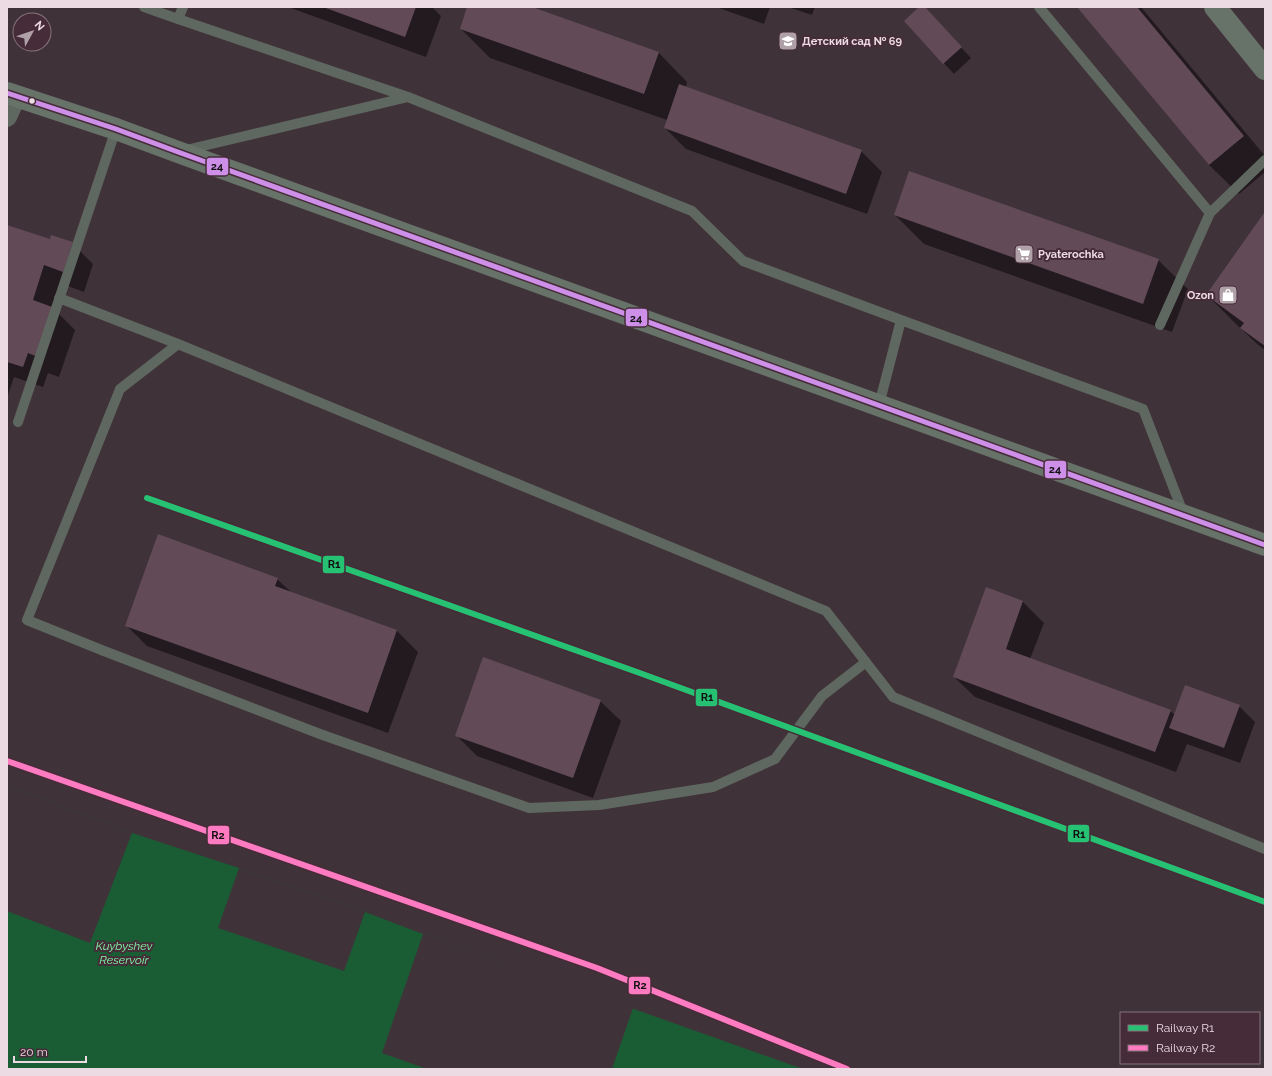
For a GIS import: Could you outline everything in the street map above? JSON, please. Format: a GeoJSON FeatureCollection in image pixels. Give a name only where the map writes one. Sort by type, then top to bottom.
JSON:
{"type":"FeatureCollection","features":[{"type":"Feature","properties":{"kind":"main road"},"geometry":{"type":"LineString","coordinates":[[1215,7],[1265,69]]}},
{"type":"Feature","properties":{"kind":"main road"},"geometry":{"type":"LineString","coordinates":[[11,95],[116,129],[1265,545]]}},
{"type":"Feature","properties":{"kind":"street"},"geometry":{"type":"LineString","coordinates":[[7,117],[11,95]]}},
{"type":"Feature","properties":{"kind":"lane"},"geometry":{"type":"LineString","coordinates":[[144,7],[408,97],[692,211],[743,260],[1143,409],[1184,516]]}},
{"type":"Feature","properties":{"kind":"lane"},"geometry":{"type":"LineString","coordinates":[[178,19],[183,7]]}},
{"type":"Feature","properties":{"kind":"lane"},"geometry":{"type":"LineString","coordinates":[[1039,7],[1210,213]]}},
{"type":"Feature","properties":{"kind":"lane"},"geometry":{"type":"LineString","coordinates":[[178,152],[408,97]]}},
{"type":"Feature","properties":{"kind":"lane"},"geometry":{"type":"LineString","coordinates":[[18,422],[116,129]]}},
{"type":"Feature","properties":{"kind":"lane"},"geometry":{"type":"LineString","coordinates":[[1160,325],[1210,213],[1265,160]]}},
{"type":"Feature","properties":{"kind":"lane"},"geometry":{"type":"LineString","coordinates":[[60,298],[178,344],[826,611],[893,697],[1265,849]]}},
{"type":"Feature","properties":{"kind":"lane"},"geometry":{"type":"LineString","coordinates":[[879,405],[901,320]]}},
{"type":"Feature","properties":{"kind":"lane"},"geometry":{"type":"LineString","coordinates":[[178,344],[120,389],[27,620],[320,734],[529,808],[599,805],[713,787],[775,759],[822,696],[866,662]]}},
{"type":"Feature","properties":{"kind":"water","name":"Kuybyshev Reservoir"},"geometry":{"type":"Polygon","coordinates":[[[7,785],[132,833],[239,868],[365,912],[803,1069],[7,1069],[7,785]]]}},
{"type":"Feature","properties":{"kind":"pier"},"geometry":{"type":"Polygon","coordinates":[[[7,785],[132,833],[90,943],[7,911],[7,785]]]}},
{"type":"Feature","properties":{"kind":"pier"},"geometry":{"type":"Polygon","coordinates":[[[239,868],[365,912],[344,971],[218,928],[239,868]]]}},
{"type":"Feature","properties":{"kind":"pier"},"geometry":{"type":"Polygon","coordinates":[[[423,934],[633,1008],[612,1069],[427,1069],[382,1053],[423,934]]]}},
{"type":"Feature","properties":{"kind":"building"},"geometry":{"type":"Polygon","coordinates":[[[323,7],[416,7],[405,37],[323,7]]]}},
{"type":"Feature","properties":{"kind":"building"},"geometry":{"type":"Polygon","coordinates":[[[467,7],[532,7],[659,52],[644,94],[460,29],[467,7]]]}},
{"type":"Feature","properties":{"kind":"building"},"geometry":{"type":"Polygon","coordinates":[[[919,7],[925,7],[962,47],[943,64],[904,21],[919,7]]]}},
{"type":"Feature","properties":{"kind":"building"},"geometry":{"type":"Polygon","coordinates":[[[1077,7],[1137,7],[1244,136],[1209,165],[1077,7]]]}},
{"type":"Feature","properties":{"kind":"building"},"geometry":{"type":"Polygon","coordinates":[[[679,84],[862,150],[846,194],[664,128],[679,84]]]}},
{"type":"Feature","properties":{"kind":"building"},"geometry":{"type":"Polygon","coordinates":[[[909,171],[1159,259],[1143,304],[894,215],[909,171]]]}},
{"type":"Feature","properties":{"kind":"building"},"geometry":{"type":"Polygon","coordinates":[[[1264,213],[1265,346],[1240,328],[1244,323],[1206,295],[1264,213]]]}},
{"type":"Feature","properties":{"kind":"building"},"geometry":{"type":"Polygon","coordinates":[[[7,225],[50,239],[51,235],[73,242],[63,272],[44,265],[33,300],[55,308],[38,357],[28,353],[23,367],[7,362],[7,225]]]}},
{"type":"Feature","properties":{"kind":"building"},"geometry":{"type":"Polygon","coordinates":[[[158,534],[278,578],[275,586],[397,630],[368,713],[125,626],[158,534]]]}},
{"type":"Feature","properties":{"kind":"building"},"geometry":{"type":"Polygon","coordinates":[[[986,587],[1023,601],[1006,649],[1171,710],[1155,752],[953,677],[986,587]]]}},
{"type":"Feature","properties":{"kind":"building"},"geometry":{"type":"Polygon","coordinates":[[[483,657],[601,700],[573,778],[455,736],[483,657]]]}},
{"type":"Feature","properties":{"kind":"building"},"geometry":{"type":"Polygon","coordinates":[[[1185,685],[1240,705],[1224,748],[1169,728],[1185,685]]]}},
{"type":"Feature","properties":{"kind":"rail line","name":"R1"},"geometry":{"type":"LineString","coordinates":[[147,498],[637,672],[1265,902]]}},
{"type":"Feature","properties":{"kind":"rail line","name":"R2"},"geometry":{"type":"LineString","coordinates":[[7,761],[597,968],[847,1069]]}},
{"type":"Feature","properties":{"kind":"transit line","name":"24"},"geometry":{"type":"LineString","coordinates":[[7,93],[116,129],[1265,545]]}},
{"type":"Feature","properties":{"kind":"place","name":"Детский сад № 69"},"geometry":{"type":"Point","coordinates":[788,41]}},
{"type":"Feature","properties":{"kind":"place","name":"Pyaterochka"},"geometry":{"type":"Point","coordinates":[1024,254]}},
{"type":"Feature","properties":{"kind":"place","name":"Ozon"},"geometry":{"type":"Point","coordinates":[1228,295]}}]}
